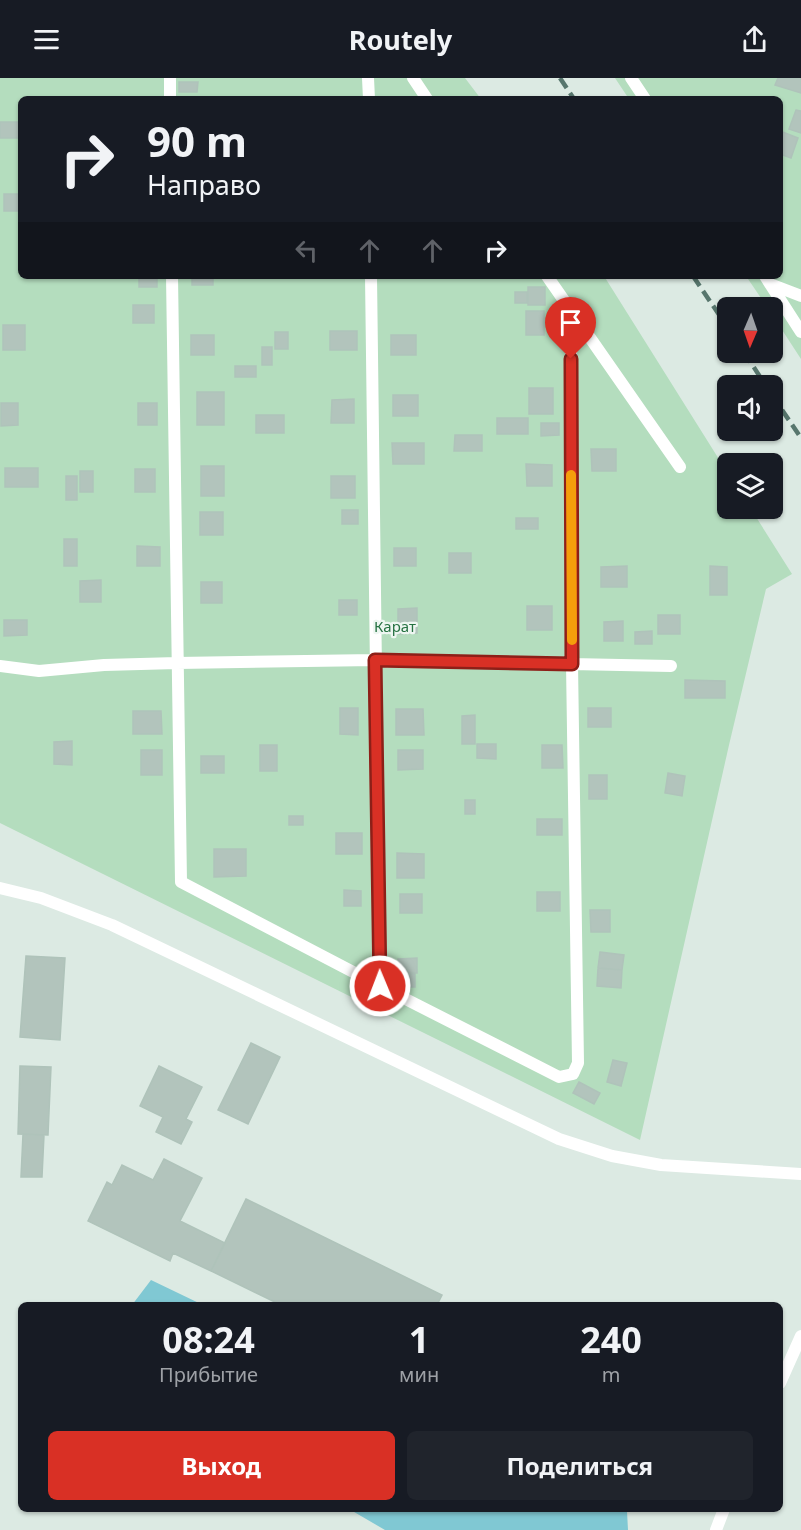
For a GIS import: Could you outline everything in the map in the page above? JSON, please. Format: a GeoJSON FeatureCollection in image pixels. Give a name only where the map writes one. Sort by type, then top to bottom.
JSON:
{"type":"FeatureCollection","features":[{"type":"Feature","properties":{"kind":"lane"},"geometry":{"type":"LineString","coordinates":[[170,78],[170,96]]}},
{"type":"Feature","properties":{"kind":"lane"},"geometry":{"type":"LineString","coordinates":[[369,78],[369,96]]}},
{"type":"Feature","properties":{"kind":"lane"},"geometry":{"type":"LineString","coordinates":[[413,78],[425,96]]}},
{"type":"Feature","properties":{"kind":"lane"},"geometry":{"type":"LineString","coordinates":[[631,78],[643,96]]}},
{"type":"Feature","properties":{"kind":"lane"},"geometry":{"type":"LineString","coordinates":[[172,279],[180,882],[559,1077],[573,1074],[578,1063],[572,664],[571,312]]}},
{"type":"Feature","properties":{"kind":"lane"},"geometry":{"type":"LineString","coordinates":[[371,279],[380,986]]}},
{"type":"Feature","properties":{"kind":"lane"},"geometry":{"type":"LineString","coordinates":[[549,279],[680,467]]}},
{"type":"Feature","properties":{"kind":"lane"},"geometry":{"type":"LineString","coordinates":[[768,280],[801,296]]}},
{"type":"Feature","properties":{"kind":"lane"},"geometry":{"type":"LineString","coordinates":[[768,280],[801,332]]}},
{"type":"Feature","properties":{"kind":"lane"},"geometry":{"type":"LineString","coordinates":[[0,666],[39,671],[104,665],[375,660],[671,666]]}},
{"type":"Feature","properties":{"kind":"lane"},"geometry":{"type":"LineString","coordinates":[[0,888],[41,897],[112,925],[559,1139],[612,1156],[661,1165],[801,1174]]}},
{"type":"Feature","properties":{"kind":"lane"},"geometry":{"type":"LineString","coordinates":[[783,1376],[801,1336]]}},
{"type":"Feature","properties":{"kind":"lane"},"geometry":{"type":"LineString","coordinates":[[716,1530],[723,1512]]}},
{"type":"Feature","properties":{"kind":"green space","name":"Карат"},"geometry":{"type":"Polygon","coordinates":[[[0,78],[465,78],[479,96],[18,96],[18,279],[606,279],[717,456],[717,519],[757,519],[792,574],[766,589],[640,1140],[0,823],[0,78]]]}},
{"type":"Feature","properties":{"kind":"green space"},"geometry":{"type":"Polygon","coordinates":[[[615,78],[801,78],[801,359],[783,331],[783,297],[760,297],[748,279],[783,279],[783,96],[627,96],[615,78]]]}},
{"type":"Feature","properties":{"kind":"water"},"geometry":{"type":"Polygon","coordinates":[[[151,1280],[197,1302],[134,1302],[151,1280]]]}},
{"type":"Feature","properties":{"kind":"water"},"geometry":{"type":"Polygon","coordinates":[[[354,1512],[627,1512],[628,1530],[385,1530],[354,1512]]]}},
{"type":"Feature","properties":{"kind":"building"},"geometry":{"type":"Polygon","coordinates":[[[778,78],[801,78],[801,93],[775,85],[778,78]]]}},
{"type":"Feature","properties":{"kind":"building"},"geometry":{"type":"Polygon","coordinates":[[[179,82],[198,82],[197,92],[179,92],[179,82]]]}},
{"type":"Feature","properties":{"kind":"building"},"geometry":{"type":"Polygon","coordinates":[[[796,110],[801,111],[801,133],[789,129],[796,110]]]}},
{"type":"Feature","properties":{"kind":"building"},"geometry":{"type":"Polygon","coordinates":[[[0,122],[18,122],[18,138],[0,138],[0,122]]]}},
{"type":"Feature","properties":{"kind":"building"},"geometry":{"type":"Polygon","coordinates":[[[783,132],[798,138],[791,158],[783,155],[783,132]]]}},
{"type":"Feature","properties":{"kind":"building"},"geometry":{"type":"Polygon","coordinates":[[[4,194],[18,194],[18,211],[4,211],[4,194]]]}},
{"type":"Feature","properties":{"kind":"building"},"geometry":{"type":"Polygon","coordinates":[[[139,279],[157,279],[157,287],[139,287],[139,279]]]}},
{"type":"Feature","properties":{"kind":"building"},"geometry":{"type":"Polygon","coordinates":[[[192,279],[213,279],[213,285],[192,285],[192,279]]]}},
{"type":"Feature","properties":{"kind":"building"},"geometry":{"type":"Polygon","coordinates":[[[528,287],[545,287],[545,305],[528,305],[528,287]]]}},
{"type":"Feature","properties":{"kind":"building"},"geometry":{"type":"Polygon","coordinates":[[[515,292],[527,292],[527,303],[515,303],[515,292]]]}},
{"type":"Feature","properties":{"kind":"building"},"geometry":{"type":"Polygon","coordinates":[[[133,305],[154,305],[154,323],[133,323],[133,305]]]}},
{"type":"Feature","properties":{"kind":"building"},"geometry":{"type":"Polygon","coordinates":[[[526,311],[544,311],[544,335],[526,335],[526,311]]]}},
{"type":"Feature","properties":{"kind":"building"},"geometry":{"type":"Polygon","coordinates":[[[3,325],[25,325],[25,350],[3,350],[3,325]]]}},
{"type":"Feature","properties":{"kind":"building"},"geometry":{"type":"Polygon","coordinates":[[[330,331],[357,331],[357,350],[330,350],[330,331]]]}},
{"type":"Feature","properties":{"kind":"building"},"geometry":{"type":"Polygon","coordinates":[[[275,332],[288,332],[288,349],[275,349],[275,332]]]}},
{"type":"Feature","properties":{"kind":"building"},"geometry":{"type":"Polygon","coordinates":[[[191,335],[214,335],[214,355],[191,355],[191,335]]]}},
{"type":"Feature","properties":{"kind":"building"},"geometry":{"type":"Polygon","coordinates":[[[391,335],[416,335],[416,355],[391,355],[391,335]]]}},
{"type":"Feature","properties":{"kind":"building"},"geometry":{"type":"Polygon","coordinates":[[[262,347],[272,347],[272,365],[262,365],[262,347]]]}},
{"type":"Feature","properties":{"kind":"building"},"geometry":{"type":"Polygon","coordinates":[[[235,366],[256,366],[256,377],[235,377],[235,366]]]}},
{"type":"Feature","properties":{"kind":"building"},"geometry":{"type":"Polygon","coordinates":[[[529,388],[553,388],[553,414],[529,414],[529,388]]]}},
{"type":"Feature","properties":{"kind":"building"},"geometry":{"type":"Polygon","coordinates":[[[197,392],[224,392],[224,425],[197,425],[197,392]]]}},
{"type":"Feature","properties":{"kind":"building"},"geometry":{"type":"Polygon","coordinates":[[[393,395],[418,395],[418,416],[393,416],[393,395]]]}},
{"type":"Feature","properties":{"kind":"building"},"geometry":{"type":"Polygon","coordinates":[[[354,399],[354,423],[331,423],[332,400],[354,399]]]}},
{"type":"Feature","properties":{"kind":"building"},"geometry":{"type":"Polygon","coordinates":[[[1,403],[18,403],[18,425],[1,426],[1,403]]]}},
{"type":"Feature","properties":{"kind":"building"},"geometry":{"type":"Polygon","coordinates":[[[138,403],[157,403],[157,425],[138,425],[138,403]]]}},
{"type":"Feature","properties":{"kind":"building"},"geometry":{"type":"Polygon","coordinates":[[[256,415],[284,415],[284,433],[256,433],[256,415]]]}},
{"type":"Feature","properties":{"kind":"building"},"geometry":{"type":"Polygon","coordinates":[[[497,418],[528,418],[528,434],[497,434],[497,418]]]}},
{"type":"Feature","properties":{"kind":"building"},"geometry":{"type":"Polygon","coordinates":[[[541,423],[559,423],[559,435],[541,436],[541,423]]]}},
{"type":"Feature","properties":{"kind":"building"},"geometry":{"type":"Polygon","coordinates":[[[455,435],[482,435],[482,451],[454,451],[455,435]]]}},
{"type":"Feature","properties":{"kind":"building"},"geometry":{"type":"Polygon","coordinates":[[[392,443],[424,443],[424,464],[393,464],[392,443]]]}},
{"type":"Feature","properties":{"kind":"building"},"geometry":{"type":"Polygon","coordinates":[[[591,449],[616,449],[616,471],[592,471],[591,449]]]}},
{"type":"Feature","properties":{"kind":"building"},"geometry":{"type":"Polygon","coordinates":[[[526,464],[552,465],[552,486],[527,486],[526,464]]]}},
{"type":"Feature","properties":{"kind":"building"},"geometry":{"type":"Polygon","coordinates":[[[201,466],[224,466],[224,496],[201,496],[201,466]]]}},
{"type":"Feature","properties":{"kind":"building"},"geometry":{"type":"Polygon","coordinates":[[[5,468],[38,468],[38,487],[5,487],[5,468]]]}},
{"type":"Feature","properties":{"kind":"building"},"geometry":{"type":"Polygon","coordinates":[[[135,469],[155,469],[155,492],[135,492],[135,469]]]}},
{"type":"Feature","properties":{"kind":"building"},"geometry":{"type":"Polygon","coordinates":[[[80,471],[93,471],[93,492],[80,492],[80,471]]]}},
{"type":"Feature","properties":{"kind":"building"},"geometry":{"type":"Polygon","coordinates":[[[66,476],[77,476],[77,500],[66,500],[66,476]]]}},
{"type":"Feature","properties":{"kind":"building"},"geometry":{"type":"Polygon","coordinates":[[[331,476],[355,476],[355,498],[331,498],[331,476]]]}},
{"type":"Feature","properties":{"kind":"building"},"geometry":{"type":"Polygon","coordinates":[[[342,510],[358,510],[358,524],[342,524],[342,510]]]}},
{"type":"Feature","properties":{"kind":"building"},"geometry":{"type":"Polygon","coordinates":[[[200,512],[223,512],[223,535],[200,535],[200,512]]]}},
{"type":"Feature","properties":{"kind":"building"},"geometry":{"type":"Polygon","coordinates":[[[516,518],[538,518],[538,529],[516,529],[516,518]]]}},
{"type":"Feature","properties":{"kind":"building"},"geometry":{"type":"Polygon","coordinates":[[[64,539],[77,539],[77,566],[64,566],[64,539]]]}},
{"type":"Feature","properties":{"kind":"building"},"geometry":{"type":"Polygon","coordinates":[[[137,546],[160,547],[160,566],[137,566],[137,546]]]}},
{"type":"Feature","properties":{"kind":"building"},"geometry":{"type":"Polygon","coordinates":[[[394,548],[416,548],[416,566],[394,566],[394,548]]]}},
{"type":"Feature","properties":{"kind":"building"},"geometry":{"type":"Polygon","coordinates":[[[449,553],[471,553],[471,573],[449,573],[449,553]]]}},
{"type":"Feature","properties":{"kind":"building"},"geometry":{"type":"Polygon","coordinates":[[[627,566],[627,587],[601,587],[601,567],[627,566]]]}},
{"type":"Feature","properties":{"kind":"building"},"geometry":{"type":"Polygon","coordinates":[[[710,566],[727,567],[727,595],[710,595],[710,566]]]}},
{"type":"Feature","properties":{"kind":"building"},"geometry":{"type":"Polygon","coordinates":[[[101,580],[101,602],[80,602],[80,581],[101,580]]]}},
{"type":"Feature","properties":{"kind":"building"},"geometry":{"type":"Polygon","coordinates":[[[201,582],[222,582],[222,603],[201,603],[201,582]]]}},
{"type":"Feature","properties":{"kind":"building"},"geometry":{"type":"Polygon","coordinates":[[[339,600],[357,600],[357,615],[339,615],[339,600]]]}},
{"type":"Feature","properties":{"kind":"building"},"geometry":{"type":"Polygon","coordinates":[[[527,606],[552,606],[552,630],[527,630],[527,606]]]}},
{"type":"Feature","properties":{"kind":"building"},"geometry":{"type":"Polygon","coordinates":[[[417,608],[417,633],[398,634],[398,609],[417,608]]]}},
{"type":"Feature","properties":{"kind":"building"},"geometry":{"type":"Polygon","coordinates":[[[658,615],[680,615],[680,634],[658,634],[658,615]]]}},
{"type":"Feature","properties":{"kind":"building"},"geometry":{"type":"Polygon","coordinates":[[[4,620],[27,620],[27,635],[4,636],[4,620]]]}},
{"type":"Feature","properties":{"kind":"building"},"geometry":{"type":"Polygon","coordinates":[[[623,621],[623,641],[604,641],[604,622],[623,621]]]}},
{"type":"Feature","properties":{"kind":"building"},"geometry":{"type":"Polygon","coordinates":[[[652,631],[652,644],[635,644],[635,632],[652,631]]]}},
{"type":"Feature","properties":{"kind":"building"},"geometry":{"type":"Polygon","coordinates":[[[685,680],[725,681],[725,698],[685,698],[685,680]]]}},
{"type":"Feature","properties":{"kind":"building"},"geometry":{"type":"Polygon","coordinates":[[[340,708],[358,708],[358,735],[340,734],[340,708]]]}},
{"type":"Feature","properties":{"kind":"building"},"geometry":{"type":"Polygon","coordinates":[[[588,708],[611,708],[611,727],[588,727],[588,708]]]}},
{"type":"Feature","properties":{"kind":"building"},"geometry":{"type":"Polygon","coordinates":[[[396,709],[423,709],[424,735],[396,735],[396,709]]]}},
{"type":"Feature","properties":{"kind":"building"},"geometry":{"type":"Polygon","coordinates":[[[133,711],[161,711],[162,734],[133,734],[133,711]]]}},
{"type":"Feature","properties":{"kind":"building"},"geometry":{"type":"Polygon","coordinates":[[[475,715],[475,744],[462,744],[462,716],[475,715]]]}},
{"type":"Feature","properties":{"kind":"building"},"geometry":{"type":"Polygon","coordinates":[[[72,741],[72,765],[54,764],[54,742],[72,741]]]}},
{"type":"Feature","properties":{"kind":"building"},"geometry":{"type":"Polygon","coordinates":[[[477,744],[496,744],[496,759],[477,758],[477,744]]]}},
{"type":"Feature","properties":{"kind":"building"},"geometry":{"type":"Polygon","coordinates":[[[260,745],[277,745],[277,771],[260,771],[260,745]]]}},
{"type":"Feature","properties":{"kind":"building"},"geometry":{"type":"Polygon","coordinates":[[[542,745],[562,745],[563,768],[542,768],[542,745]]]}},
{"type":"Feature","properties":{"kind":"building"},"geometry":{"type":"Polygon","coordinates":[[[141,750],[162,750],[162,775],[141,775],[141,750]]]}},
{"type":"Feature","properties":{"kind":"building"},"geometry":{"type":"Polygon","coordinates":[[[398,750],[423,750],[423,769],[398,770],[398,750]]]}},
{"type":"Feature","properties":{"kind":"building"},"geometry":{"type":"Polygon","coordinates":[[[201,756],[224,756],[224,773],[201,773],[201,756]]]}},
{"type":"Feature","properties":{"kind":"building"},"geometry":{"type":"Polygon","coordinates":[[[668,773],[685,776],[682,796],[665,793],[668,773]]]}},
{"type":"Feature","properties":{"kind":"building"},"geometry":{"type":"Polygon","coordinates":[[[589,775],[607,775],[607,799],[589,799],[589,775]]]}},
{"type":"Feature","properties":{"kind":"building"},"geometry":{"type":"Polygon","coordinates":[[[465,800],[475,800],[475,814],[465,814],[465,800]]]}},
{"type":"Feature","properties":{"kind":"building"},"geometry":{"type":"Polygon","coordinates":[[[289,816],[303,816],[303,825],[289,825],[289,816]]]}},
{"type":"Feature","properties":{"kind":"building"},"geometry":{"type":"Polygon","coordinates":[[[537,819],[562,819],[562,835],[537,835],[537,819]]]}},
{"type":"Feature","properties":{"kind":"building"},"geometry":{"type":"Polygon","coordinates":[[[336,833],[362,833],[362,854],[336,854],[336,833]]]}},
{"type":"Feature","properties":{"kind":"building"},"geometry":{"type":"Polygon","coordinates":[[[214,849],[246,849],[246,876],[214,877],[214,849]]]}},
{"type":"Feature","properties":{"kind":"building"},"geometry":{"type":"Polygon","coordinates":[[[397,853],[424,854],[424,878],[397,878],[397,853]]]}},
{"type":"Feature","properties":{"kind":"building"},"geometry":{"type":"Polygon","coordinates":[[[344,890],[361,891],[361,906],[344,906],[344,890]]]}},
{"type":"Feature","properties":{"kind":"building"},"geometry":{"type":"Polygon","coordinates":[[[537,892],[560,892],[560,911],[537,911],[537,892]]]}},
{"type":"Feature","properties":{"kind":"building"},"geometry":{"type":"Polygon","coordinates":[[[400,894],[422,894],[422,913],[400,913],[400,894]]]}},
{"type":"Feature","properties":{"kind":"building"},"geometry":{"type":"Polygon","coordinates":[[[590,910],[610,910],[610,932],[591,932],[590,910]]]}},
{"type":"Feature","properties":{"kind":"building"},"geometry":{"type":"Polygon","coordinates":[[[600,952],[624,955],[622,970],[598,968],[600,952]]]}},
{"type":"Feature","properties":{"kind":"building"},"geometry":{"type":"Polygon","coordinates":[[[26,956],[65,958],[60,1040],[20,1037],[26,956]]]}},
{"type":"Feature","properties":{"kind":"building"},"geometry":{"type":"Polygon","coordinates":[[[417,958],[417,973],[398,972],[398,959],[417,958]]]}},
{"type":"Feature","properties":{"kind":"building"},"geometry":{"type":"Polygon","coordinates":[[[598,968],[622,970],[621,988],[597,986],[598,968]]]}},
{"type":"Feature","properties":{"kind":"building"},"geometry":{"type":"Polygon","coordinates":[[[396,974],[415,974],[415,987],[396,987],[396,974]]]}},
{"type":"Feature","properties":{"kind":"building"},"geometry":{"type":"Polygon","coordinates":[[[251,1043],[280,1057],[248,1124],[218,1110],[251,1043]]]}},
{"type":"Feature","properties":{"kind":"building"},"geometry":{"type":"Polygon","coordinates":[[[613,1060],[627,1063],[621,1086],[607,1082],[613,1060]]]}},
{"type":"Feature","properties":{"kind":"building"},"geometry":{"type":"Polygon","coordinates":[[[20,1066],[51,1067],[48,1135],[18,1134],[20,1066]]]}},
{"type":"Feature","properties":{"kind":"building"},"geometry":{"type":"Polygon","coordinates":[[[159,1066],[202,1087],[186,1119],[192,1122],[181,1144],[156,1132],[163,1117],[140,1106],[159,1066]]]}},
{"type":"Feature","properties":{"kind":"building"},"geometry":{"type":"Polygon","coordinates":[[[579,1082],[600,1093],[594,1104],[573,1093],[579,1082]]]}},
{"type":"Feature","properties":{"kind":"building"},"geometry":{"type":"Polygon","coordinates":[[[23,1134],[44,1135],[42,1177],[21,1177],[23,1134]]]}},
{"type":"Feature","properties":{"kind":"building"},"geometry":{"type":"Polygon","coordinates":[[[164,1159],[202,1178],[180,1221],[225,1243],[211,1271],[173,1253],[170,1261],[88,1221],[107,1182],[112,1185],[122,1165],[153,1180],[164,1159]]]}},
{"type":"Feature","properties":{"kind":"building"},"geometry":{"type":"Polygon","coordinates":[[[246,1199],[442,1295],[438,1302],[275,1302],[211,1271],[246,1199]]]}},
{"type":"Feature","properties":{"kind":"railway"},"geometry":{"type":"LineString","coordinates":[[560,78],[572,96]]}},
{"type":"Feature","properties":{"kind":"railway"},"geometry":{"type":"LineString","coordinates":[[695,279],[717,312]]}},
{"type":"Feature","properties":{"kind":"railway"},"geometry":{"type":"LineString","coordinates":[[751,363],[759,375]]}},
{"type":"Feature","properties":{"kind":"railway"},"geometry":{"type":"LineString","coordinates":[[783,411],[801,438]]}},
{"type":"Feature","properties":{"kind":"slow traffic"},"geometry":{"type":"LineString","coordinates":[[571,475],[572,640]]}},
{"type":"Feature","properties":{"kind":"route"},"geometry":{"type":"LineString","coordinates":[[380,986],[375,660],[572,664],[571,359]]}}]}
